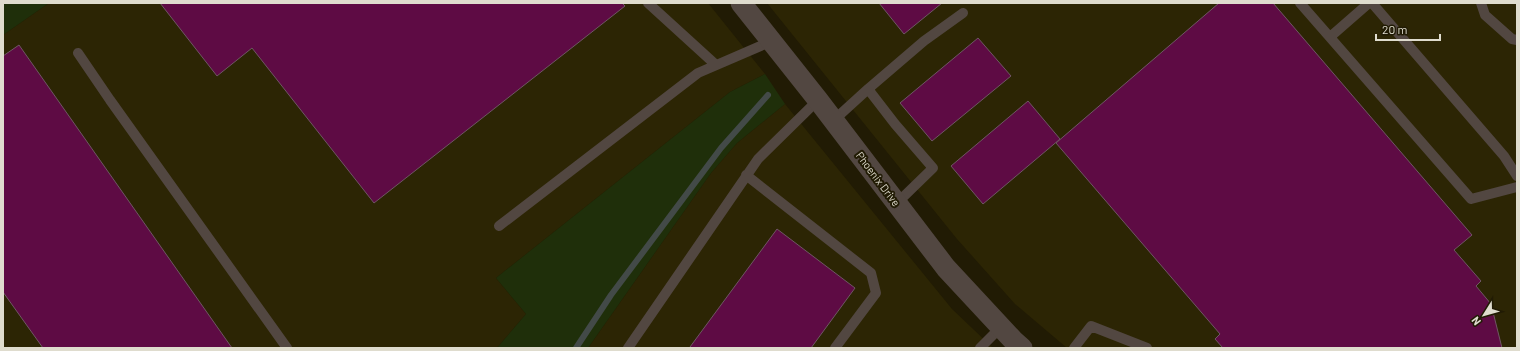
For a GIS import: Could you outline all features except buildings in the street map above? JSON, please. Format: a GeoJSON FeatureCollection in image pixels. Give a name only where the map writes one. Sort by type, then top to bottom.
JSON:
{"type":"FeatureCollection","features":[{"type":"Feature","properties":{"kind":"street","name":"Phoenix Drive"},"geometry":{"type":"LineString","coordinates":[[741,3],[834,120],[946,268],[1001,328],[1022,348]]}},
{"type":"Feature","properties":{"kind":"lane"},"geometry":{"type":"LineString","coordinates":[[648,3],[716,65]]}},
{"type":"Feature","properties":{"kind":"lane"},"geometry":{"type":"LineString","coordinates":[[1300,3],[1471,199],[1517,187]]}},
{"type":"Feature","properties":{"kind":"lane"},"geometry":{"type":"LineString","coordinates":[[1330,37],[1370,3],[1504,156],[1517,176]]}},
{"type":"Feature","properties":{"kind":"lane"},"geometry":{"type":"LineString","coordinates":[[1482,3],[1485,15],[1512,39],[1517,40]]}},
{"type":"Feature","properties":{"kind":"lane"},"geometry":{"type":"LineString","coordinates":[[834,120],[924,41],[964,13]]}},
{"type":"Feature","properties":{"kind":"lane"},"geometry":{"type":"LineString","coordinates":[[499,226],[698,73],[772,41]]}},
{"type":"Feature","properties":{"kind":"lane"},"geometry":{"type":"LineString","coordinates":[[78,53],[287,348]]}},
{"type":"Feature","properties":{"kind":"lane"},"geometry":{"type":"LineString","coordinates":[[868,89],[895,124],[933,168],[897,203]]}},
{"type":"Feature","properties":{"kind":"lane"},"geometry":{"type":"LineString","coordinates":[[628,348],[758,159],[818,100]]}},
{"type":"Feature","properties":{"kind":"lane"},"geometry":{"type":"LineString","coordinates":[[746,175],[871,273],[876,293],[835,348]]}},
{"type":"Feature","properties":{"kind":"lane"},"geometry":{"type":"LineString","coordinates":[[1074,348],[1091,326],[1147,348]]}},
{"type":"Feature","properties":{"kind":"lane"},"geometry":{"type":"LineString","coordinates":[[980,348],[1001,328]]}},
{"type":"Feature","properties":{"kind":"shaded area"},"geometry":{"type":"Polygon","coordinates":[[[49,3],[708,3],[765,74],[730,92],[496,278],[526,314],[497,348],[3,348],[3,35],[49,3]]]}},
{"type":"Feature","properties":{"kind":"shaded area"},"geometry":{"type":"Polygon","coordinates":[[[767,3],[1517,3],[1517,348],[1067,348],[1015,304],[957,239],[767,3]]]}},
{"type":"Feature","properties":{"kind":"shaded area"},"geometry":{"type":"Polygon","coordinates":[[[785,104],[952,309],[993,348],[588,348],[711,173],[737,143],[785,104]]]}},
{"type":"Feature","properties":{"kind":"green space"},"geometry":{"type":"Polygon","coordinates":[[[3,3],[49,3],[3,35],[3,3]]]}},
{"type":"Feature","properties":{"kind":"green space"},"geometry":{"type":"Polygon","coordinates":[[[765,74],[785,104],[737,143],[711,173],[588,348],[497,348],[526,314],[496,278],[730,92],[765,74]]]}},
{"type":"Feature","properties":{"kind":"waterway"},"geometry":{"type":"LineString","coordinates":[[576,348],[611,295],[721,148],[768,95]]}}]}
